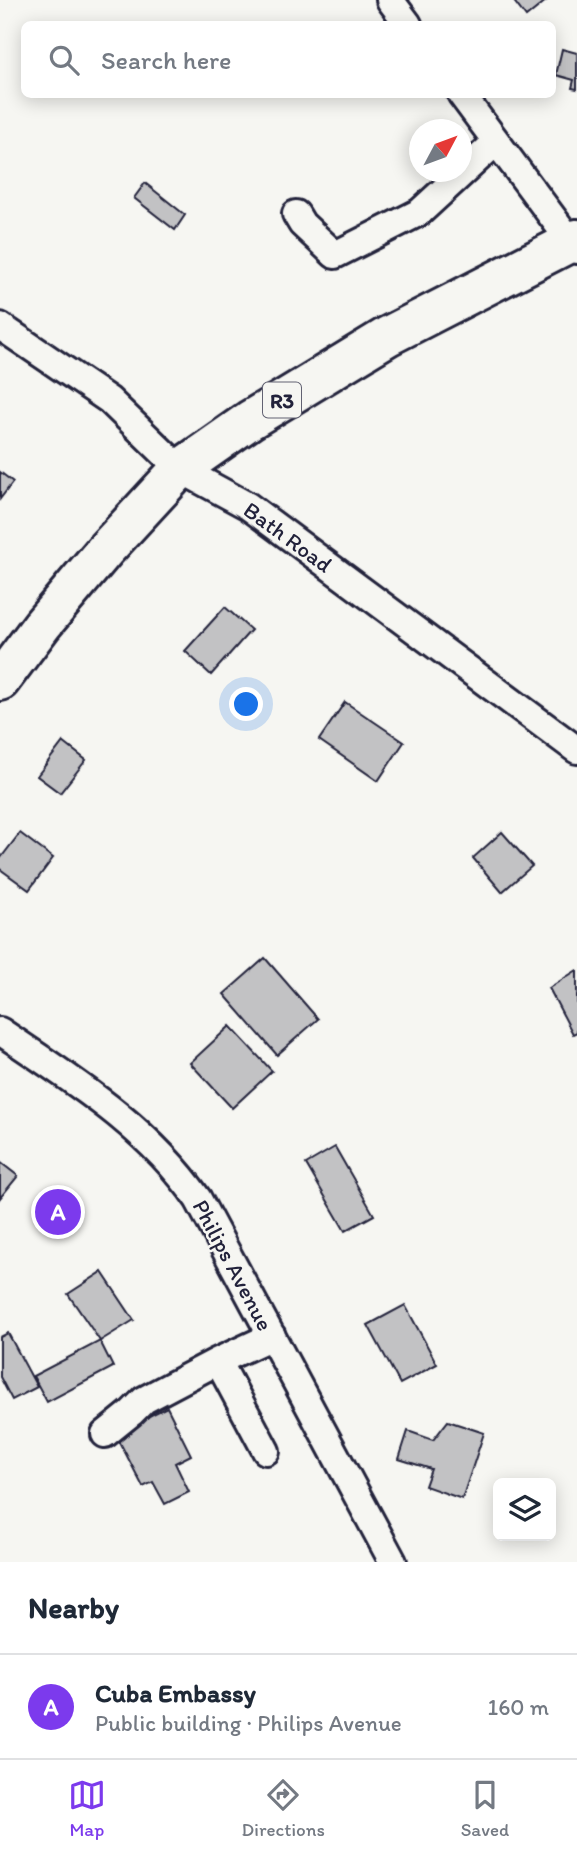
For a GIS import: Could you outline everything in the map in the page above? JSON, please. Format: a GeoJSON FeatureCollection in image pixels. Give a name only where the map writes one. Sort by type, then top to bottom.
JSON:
{"type":"FeatureCollection","features":[{"type":"Feature","properties":{"kind":"highway","name":"R3"},"geometry":{"type":"LineString","coordinates":[[0,681],[42,625],[106,549],[180,469],[250,420],[388,336],[575,244]]}},
{"type":"Feature","properties":{"kind":"street"},"geometry":{"type":"LineString","coordinates":[[390,0],[406,21]]}},
{"type":"Feature","properties":{"kind":"street"},"geometry":{"type":"LineString","coordinates":[[464,98],[575,244]]}},
{"type":"Feature","properties":{"kind":"street"},"geometry":{"type":"LineString","coordinates":[[296,214],[302,224],[335,255],[420,212],[496,142]]}},
{"type":"Feature","properties":{"kind":"street","name":"Bath Road"},"geometry":{"type":"LineString","coordinates":[[0,326],[109,400],[180,469],[248,506],[577,750]]}},
{"type":"Feature","properties":{"kind":"street","name":"Philips Avenue"},"geometry":{"type":"LineString","coordinates":[[0,1031],[116,1112],[142,1133],[179,1171],[198,1199],[393,1562]]}},
{"type":"Feature","properties":{"kind":"street"},"geometry":{"type":"LineString","coordinates":[[105,1434],[144,1400],[272,1336]]}},
{"type":"Feature","properties":{"kind":"street"},"geometry":{"type":"LineString","coordinates":[[218,1361],[266,1451]]}},
{"type":"Feature","properties":{"kind":"building"},"geometry":{"type":"Polygon","coordinates":[[[513,0],[547,0],[526,17],[513,0]]]}},
{"type":"Feature","properties":{"kind":"building"},"geometry":{"type":"Polygon","coordinates":[[[562,49],[577,53],[577,89],[572,88],[574,80],[556,75],[562,49]]]}},
{"type":"Feature","properties":{"kind":"building"},"geometry":{"type":"Polygon","coordinates":[[[145,183],[185,215],[175,230],[134,198],[145,183]]]}},
{"type":"Feature","properties":{"kind":"building"},"geometry":{"type":"Polygon","coordinates":[[[0,472],[13,482],[0,499],[0,472]]]}},
{"type":"Feature","properties":{"kind":"building"},"geometry":{"type":"Polygon","coordinates":[[[225,607],[251,630],[211,675],[185,651],[225,607]]]}},
{"type":"Feature","properties":{"kind":"building"},"geometry":{"type":"Polygon","coordinates":[[[345,702],[404,742],[378,781],[319,740],[345,702]]]}},
{"type":"Feature","properties":{"kind":"building"},"geometry":{"type":"Polygon","coordinates":[[[63,742],[86,760],[60,793],[37,776],[63,742]]]}},
{"type":"Feature","properties":{"kind":"building"},"geometry":{"type":"Polygon","coordinates":[[[502,832],[532,866],[502,892],[473,858],[502,832]]]}},
{"type":"Feature","properties":{"kind":"building"},"geometry":{"type":"Polygon","coordinates":[[[20,833],[53,858],[29,890],[0,869],[0,859],[20,833]]]}},
{"type":"Feature","properties":{"kind":"building"},"geometry":{"type":"Polygon","coordinates":[[[265,958],[318,1019],[277,1055],[224,994],[265,958]]]}},
{"type":"Feature","properties":{"kind":"building"},"geometry":{"type":"Polygon","coordinates":[[[577,970],[577,1032],[573,1034],[549,988],[577,970]]]}},
{"type":"Feature","properties":{"kind":"building"},"geometry":{"type":"Polygon","coordinates":[[[230,1026],[272,1071],[232,1108],[190,1063],[230,1026]]]}},
{"type":"Feature","properties":{"kind":"building"},"geometry":{"type":"Polygon","coordinates":[[[335,1147],[374,1215],[345,1231],[306,1164],[335,1147]]]}},
{"type":"Feature","properties":{"kind":"building"},"geometry":{"type":"Polygon","coordinates":[[[0,1162],[18,1176],[0,1198],[0,1162]]]}},
{"type":"Feature","properties":{"kind":"building"},"geometry":{"type":"Polygon","coordinates":[[[102,1272],[134,1320],[100,1341],[68,1294],[102,1272]]]}},
{"type":"Feature","properties":{"kind":"building"},"geometry":{"type":"Polygon","coordinates":[[[405,1305],[437,1364],[400,1384],[368,1325],[405,1305]]]}},
{"type":"Feature","properties":{"kind":"building"},"geometry":{"type":"Polygon","coordinates":[[[8,1333],[37,1387],[12,1400],[0,1377],[0,1337],[8,1333]]]}},
{"type":"Feature","properties":{"kind":"building"},"geometry":{"type":"Polygon","coordinates":[[[100,1341],[113,1367],[47,1402],[33,1376],[100,1341]]]}},
{"type":"Feature","properties":{"kind":"building"},"geometry":{"type":"Polygon","coordinates":[[[167,1407],[191,1455],[175,1463],[189,1492],[165,1504],[153,1482],[143,1487],[115,1433],[167,1407]]]}},
{"type":"Feature","properties":{"kind":"building"},"geometry":{"type":"Polygon","coordinates":[[[448,1421],[484,1433],[462,1499],[425,1486],[431,1469],[399,1459],[408,1431],[433,1440],[448,1421]]]}},
{"type":"Feature","properties":{"kind":"place","name":"Cuba Embassy"},"geometry":{"type":"Point","coordinates":[58,1212]}}]}
